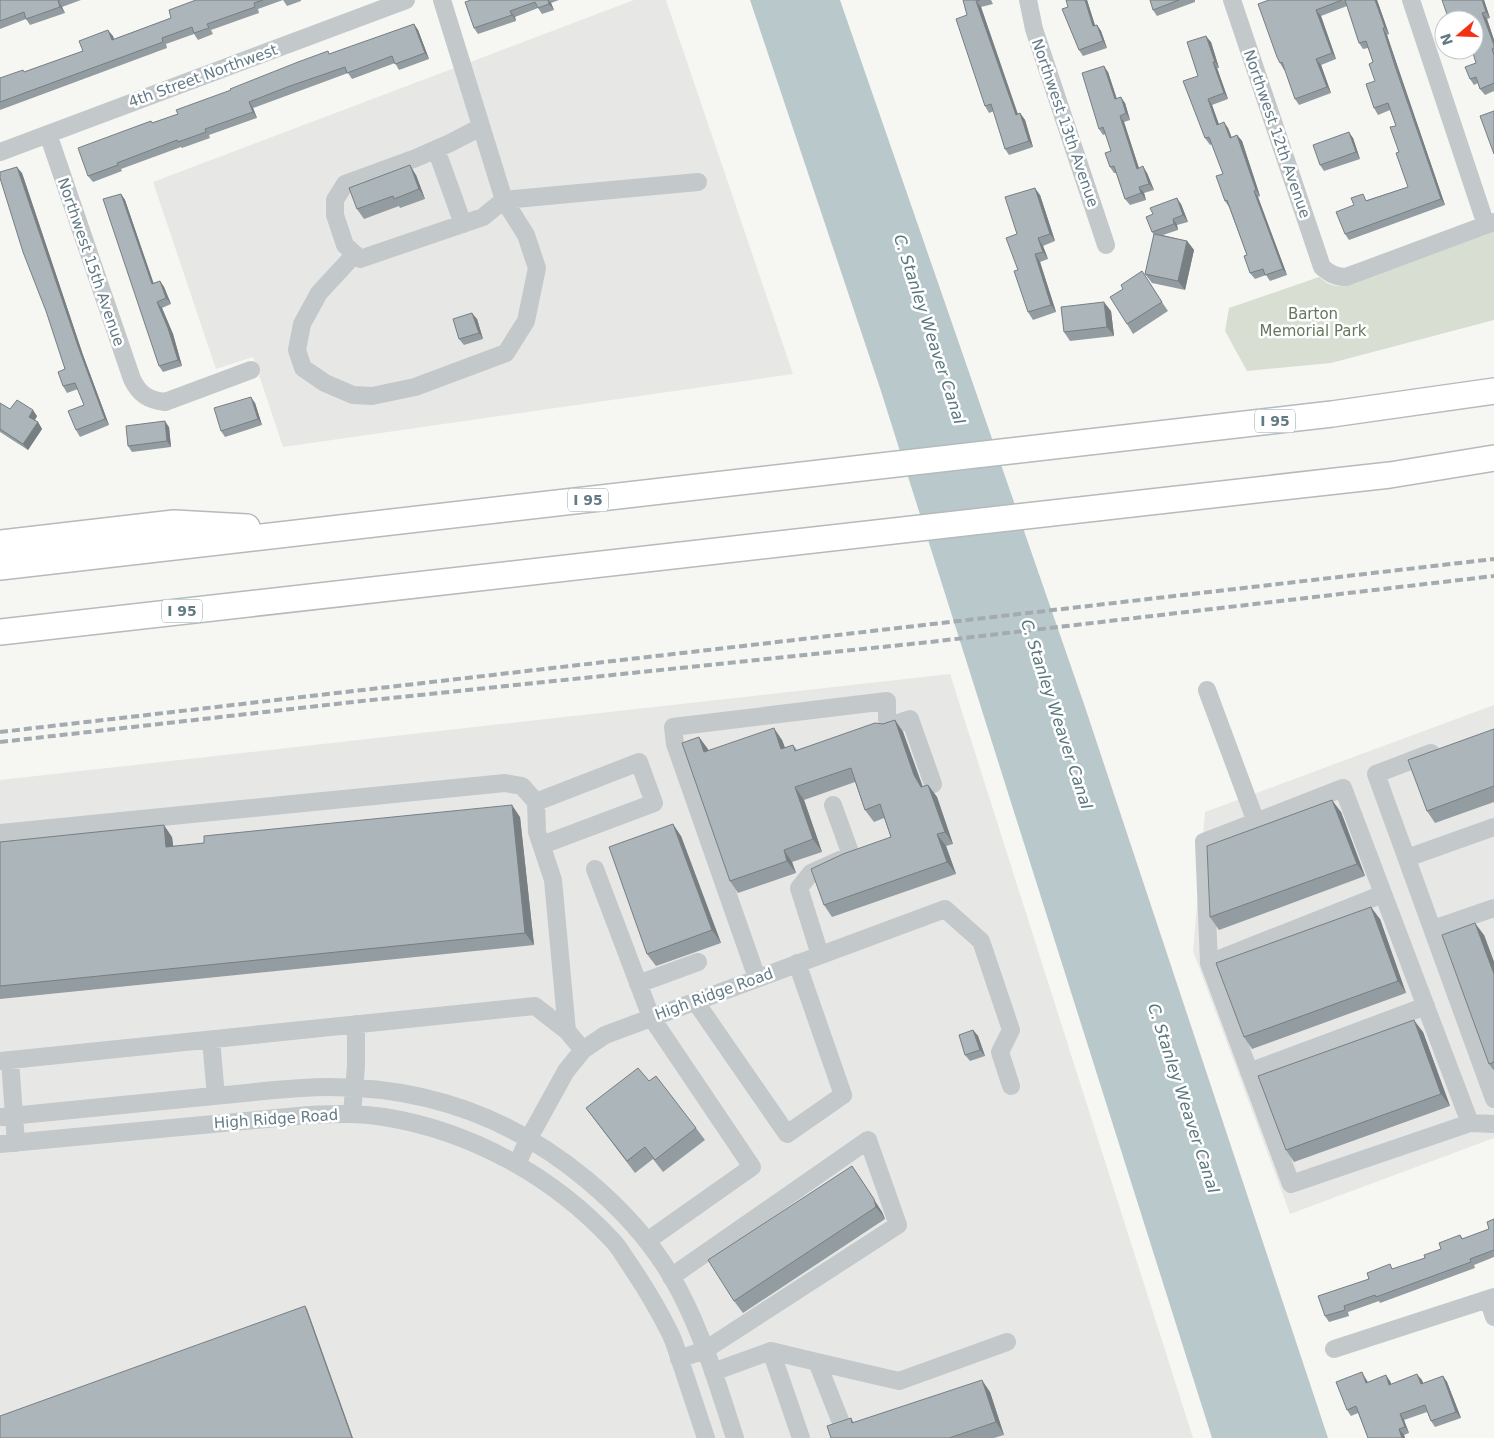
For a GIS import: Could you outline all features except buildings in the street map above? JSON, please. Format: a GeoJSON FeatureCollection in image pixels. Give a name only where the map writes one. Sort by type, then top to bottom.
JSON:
{"type":"FeatureCollection","features":[{"type":"Feature","properties":{"kind":"highway","name":"I 95"},"geometry":{"type":"LineString","coordinates":[[0,567],[1332,414],[1494,391]]}},
{"type":"Feature","properties":{"kind":"highway","name":"I 95"},"geometry":{"type":"LineString","coordinates":[[0,632],[882,534],[1372,477],[1494,458]]}},
{"type":"Feature","properties":{"kind":"highway"},"geometry":{"type":"LineString","coordinates":[[0,543],[174,522],[314,531]]}},
{"type":"Feature","properties":{"kind":"street","name":"4th Street Northwest"},"geometry":{"type":"LineString","coordinates":[[0,152],[406,0]]}},
{"type":"Feature","properties":{"kind":"street"},"geometry":{"type":"LineString","coordinates":[[355,254],[319,293],[302,324],[298,350],[302,368],[325,383],[352,395],[372,396],[415,387],[506,353],[526,321],[537,268],[526,235],[504,200],[442,0]]}},
{"type":"Feature","properties":{"kind":"street","name":"Northwest 13th Avenue"},"geometry":{"type":"LineString","coordinates":[[1028,0],[1034,29],[1106,245]]}},
{"type":"Feature","properties":{"kind":"street","name":"Northwest 12th Avenue"},"geometry":{"type":"LineString","coordinates":[[1232,0],[1322,267],[1337,277],[1346,277],[1490,223]]}},
{"type":"Feature","properties":{"kind":"street"},"geometry":{"type":"LineString","coordinates":[[1411,0],[1490,223]]}},
{"type":"Feature","properties":{"kind":"street"},"geometry":{"type":"LineString","coordinates":[[482,127],[436,149],[345,184],[335,200],[334,215],[346,245],[360,259],[483,217],[504,200],[698,182]]}},
{"type":"Feature","properties":{"kind":"street","name":"Northwest 15th Avenue"},"geometry":{"type":"LineString","coordinates":[[48,134],[137,389],[144,396],[154,401],[165,402],[252,370]]}},
{"type":"Feature","properties":{"kind":"street"},"geometry":{"type":"LineString","coordinates":[[436,149],[463,224]]}},
{"type":"Feature","properties":{"kind":"street"},"geometry":{"type":"LineString","coordinates":[[1207,690],[1256,822]]}},
{"type":"Feature","properties":{"kind":"street"},"geometry":{"type":"LineString","coordinates":[[757,978],[675,744],[673,727],[887,700],[889,726],[910,719],[933,784]]}},
{"type":"Feature","properties":{"kind":"street"},"geometry":{"type":"LineString","coordinates":[[1449,747],[1376,774],[1494,1099]]}},
{"type":"Feature","properties":{"kind":"street"},"geometry":{"type":"LineString","coordinates":[[536,802],[638,762],[654,803],[542,845]]}},
{"type":"Feature","properties":{"kind":"street"},"geometry":{"type":"LineString","coordinates":[[0,833],[505,783],[522,786],[536,802],[537,832],[553,880],[567,1031]]}},
{"type":"Feature","properties":{"kind":"street"},"geometry":{"type":"LineString","coordinates":[[1470,1123],[1343,788],[1204,842],[1209,963],[1291,1184],[1470,1123],[1494,1124]]}},
{"type":"Feature","properties":{"kind":"street"},"geometry":{"type":"LineString","coordinates":[[820,955],[799,888],[811,873],[851,855],[833,805]]}},
{"type":"Feature","properties":{"kind":"street"},"geometry":{"type":"LineString","coordinates":[[1407,858],[1494,827]]}},
{"type":"Feature","properties":{"kind":"street"},"geometry":{"type":"LineString","coordinates":[[595,869],[651,1018],[752,1167],[647,1241]]}},
{"type":"Feature","properties":{"kind":"street"},"geometry":{"type":"LineString","coordinates":[[1209,963],[1383,894]]}},
{"type":"Feature","properties":{"kind":"street"},"geometry":{"type":"LineString","coordinates":[[1433,929],[1494,908]]}},
{"type":"Feature","properties":{"kind":"street","name":"High Ridge Road"},"geometry":{"type":"LineString","coordinates":[[8,1144],[309,1115],[352,1114],[384,1117],[447,1133],[481,1146],[517,1164],[529,1138],[566,1071],[583,1050],[605,1035],[945,909],[981,941],[1011,1030],[1000,1052],[1011,1086]]}},
{"type":"Feature","properties":{"kind":"street"},"geometry":{"type":"LineString","coordinates":[[638,984],[698,962]]}},
{"type":"Feature","properties":{"kind":"street"},"geometry":{"type":"LineString","coordinates":[[695,1001],[787,1134],[843,1095],[797,963]]}},
{"type":"Feature","properties":{"kind":"street"},"geometry":{"type":"LineString","coordinates":[[8,1144],[5,1061],[535,1006],[567,1031],[583,1050]]}},
{"type":"Feature","properties":{"kind":"street"},"geometry":{"type":"LineString","coordinates":[[1249,1072],[1426,1006]]}},
{"type":"Feature","properties":{"kind":"street"},"geometry":{"type":"LineString","coordinates":[[352,1114],[356,1024]]}},
{"type":"Feature","properties":{"kind":"street"},"geometry":{"type":"LineString","coordinates":[[211,1040],[216,1096]]}},
{"type":"Feature","properties":{"kind":"street","name":"High Ridge Road"},"geometry":{"type":"LineString","coordinates":[[8,1117],[304,1088],[354,1088],[398,1092],[448,1103],[483,1115],[529,1138]]}},
{"type":"Feature","properties":{"kind":"street"},"geometry":{"type":"LineString","coordinates":[[529,1138],[574,1168],[616,1206],[647,1241],[671,1277],[691,1313],[735,1438]]}},
{"type":"Feature","properties":{"kind":"street"},"geometry":{"type":"LineString","coordinates":[[671,1277],[868,1140],[898,1225],[705,1350],[679,1359]]}},
{"type":"Feature","properties":{"kind":"street"},"geometry":{"type":"LineString","coordinates":[[517,1164],[566,1198],[614,1242],[644,1285],[670,1332],[706,1438]]}},
{"type":"Feature","properties":{"kind":"street"},"geometry":{"type":"LineString","coordinates":[[1334,1349],[1491,1298],[1494,1317]]}},
{"type":"Feature","properties":{"kind":"street"},"geometry":{"type":"LineString","coordinates":[[712,1372],[771,1351],[899,1381],[1007,1342]]}},
{"type":"Feature","properties":{"kind":"street"},"geometry":{"type":"LineString","coordinates":[[771,1351],[801,1438]]}},
{"type":"Feature","properties":{"kind":"street"},"geometry":{"type":"LineString","coordinates":[[817,1362],[840,1420]]}},
{"type":"Feature","properties":{"kind":"shaded area"},"geometry":{"type":"Polygon","coordinates":[[[634,0],[666,0],[793,374],[283,447],[253,357],[216,369],[153,182],[634,0]]]}},
{"type":"Feature","properties":{"kind":"shaded area"},"geometry":{"type":"Polygon","coordinates":[[[950,674],[1193,1438],[0,1438],[0,780],[950,674]]]}},
{"type":"Feature","properties":{"kind":"shaded area"},"geometry":{"type":"Polygon","coordinates":[[[1494,705],[1494,1138],[1290,1214],[1193,951],[1205,812],[1494,705]]]}},
{"type":"Feature","properties":{"kind":"green space","name":"Barton Memorial Park"},"geometry":{"type":"Polygon","coordinates":[[[1494,231],[1494,320],[1331,363],[1247,371],[1225,331],[1229,308],[1319,277],[1332,285],[1347,286],[1494,231]]]}},
{"type":"Feature","properties":{"kind":"water","name":"C. Stanley Weaver Canal"},"geometry":{"type":"Polygon","coordinates":[[[750,0],[840,0],[1084,704],[1328,1438],[1212,1438],[880,388],[750,0]]]}},
{"type":"Feature","properties":{"kind":"railway"},"geometry":{"type":"LineString","coordinates":[[0,732],[1494,559]]}},
{"type":"Feature","properties":{"kind":"railway"},"geometry":{"type":"LineString","coordinates":[[0,742],[362,701],[930,642],[1494,576]]}}]}
